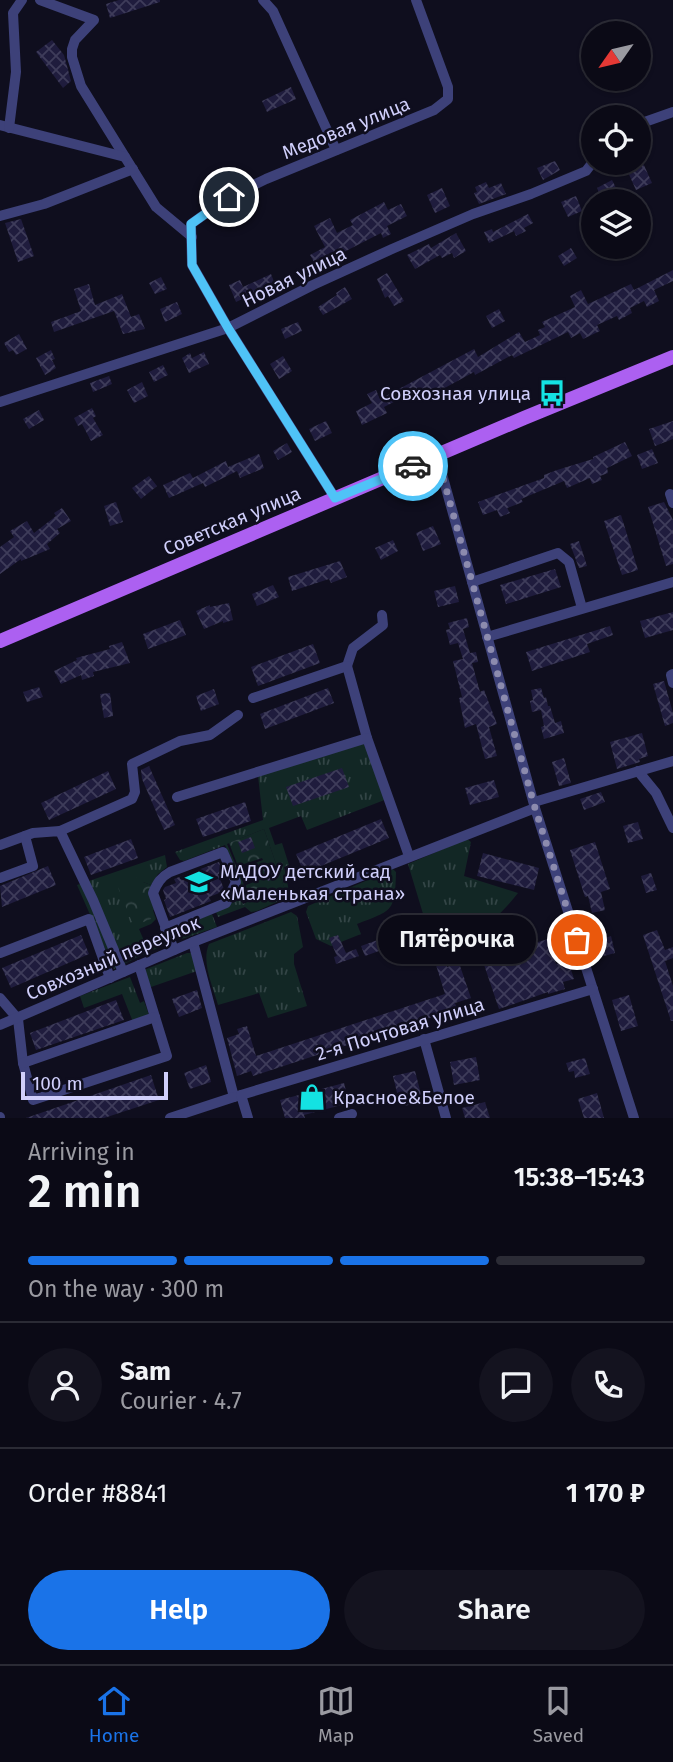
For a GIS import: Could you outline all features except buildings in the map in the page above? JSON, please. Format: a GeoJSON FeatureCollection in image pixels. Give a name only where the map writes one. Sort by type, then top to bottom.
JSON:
{"type":"FeatureCollection","features":[{"type":"Feature","properties":{"kind":"main road","name":"Советская улица"},"geometry":{"type":"LineString","coordinates":[[0,641],[673,357]]}},
{"type":"Feature","properties":{"kind":"street"},"geometry":{"type":"LineString","coordinates":[[22,0],[13,13],[16,72],[5,127],[125,157]]}},
{"type":"Feature","properties":{"kind":"street"},"geometry":{"type":"LineString","coordinates":[[40,0],[94,20],[75,40],[72,57],[81,86],[156,207],[191,237],[192,265],[228,328],[335,498]]}},
{"type":"Feature","properties":{"kind":"street"},"geometry":{"type":"LineString","coordinates":[[263,0],[272,11],[336,150]]}},
{"type":"Feature","properties":{"kind":"street","name":"Медовая улица"},"geometry":{"type":"LineString","coordinates":[[191,237],[191,224],[229,197],[422,116],[448,99],[447,86],[416,0]]}},
{"type":"Feature","properties":{"kind":"street"},"geometry":{"type":"LineString","coordinates":[[651,120],[673,112]]}},
{"type":"Feature","properties":{"kind":"street"},"geometry":{"type":"LineString","coordinates":[[0,216],[44,204],[133,169]]}},
{"type":"Feature","properties":{"kind":"street","name":"Новая улица"},"geometry":{"type":"LineString","coordinates":[[0,402],[228,328],[392,249],[473,214],[581,173]]}},
{"type":"Feature","properties":{"kind":"street"},"geometry":{"type":"LineString","coordinates":[[437,456],[535,805],[634,1118]]}},
{"type":"Feature","properties":{"kind":"street"},"geometry":{"type":"LineString","coordinates":[[472,582],[558,553],[569,562],[582,608]]}},
{"type":"Feature","properties":{"kind":"street"},"geometry":{"type":"LineString","coordinates":[[487,637],[673,582]]}},
{"type":"Feature","properties":{"kind":"street"},"geometry":{"type":"LineString","coordinates":[[382,615],[383,625],[353,648],[347,666],[366,738],[409,856]]}},
{"type":"Feature","properties":{"kind":"street"},"geometry":{"type":"LineString","coordinates":[[253,698],[347,666]]}},
{"type":"Feature","properties":{"kind":"street"},"geometry":{"type":"LineString","coordinates":[[673,674],[673,682]]}},
{"type":"Feature","properties":{"kind":"street"},"geometry":{"type":"LineString","coordinates":[[0,845],[33,833],[60,831],[132,799],[135,792],[132,764],[180,741],[210,735],[239,715]]}},
{"type":"Feature","properties":{"kind":"street"},"geometry":{"type":"LineString","coordinates":[[177,797],[366,738]]}},
{"type":"Feature","properties":{"kind":"street","name":"Совхозный переулок"},"geometry":{"type":"LineString","coordinates":[[0,1025],[193,942],[535,805],[673,761]]}},
{"type":"Feature","properties":{"kind":"street"},"geometry":{"type":"LineString","coordinates":[[638,771],[656,793],[673,828]]}},
{"type":"Feature","properties":{"kind":"street"},"geometry":{"type":"LineString","coordinates":[[60,831],[123,972]]}},
{"type":"Feature","properties":{"kind":"street"},"geometry":{"type":"LineString","coordinates":[[0,878],[33,866],[25,836]]}},
{"type":"Feature","properties":{"kind":"street"},"geometry":{"type":"LineString","coordinates":[[165,928],[226,903],[236,882],[223,852],[170,872],[158,881],[153,893],[165,928],[174,950]]}},
{"type":"Feature","properties":{"kind":"street"},"geometry":{"type":"LineString","coordinates":[[0,953],[89,919],[110,978]]}},
{"type":"Feature","properties":{"kind":"street"},"geometry":{"type":"LineString","coordinates":[[193,942],[238,1096],[248,1118]]}},
{"type":"Feature","properties":{"kind":"street"},"geometry":{"type":"LineString","coordinates":[[0,998],[18,1019],[23,1063],[33,1100],[167,1056],[139,965]]}},
{"type":"Feature","properties":{"kind":"street","name":"2-я Почтовая улица"},"geometry":{"type":"LineString","coordinates":[[170,1118],[593,989]]}},
{"type":"Feature","properties":{"kind":"street"},"geometry":{"type":"LineString","coordinates":[[23,1063],[155,1017]]}},
{"type":"Feature","properties":{"kind":"street"},"geometry":{"type":"LineString","coordinates":[[424,1040],[446,1118]]}},
{"type":"Feature","properties":{"kind":"street"},"geometry":{"type":"LineString","coordinates":[[339,1118],[352,1115]]}},
{"type":"Feature","properties":{"kind":"green space"},"geometry":{"type":"Polygon","coordinates":[[[365,742],[387,799],[307,830],[301,816],[269,828],[275,845],[282,843],[289,865],[284,867],[290,896],[257,911],[251,912],[245,907],[218,917],[216,912],[240,883],[225,845],[184,861],[180,860],[175,852],[263,820],[258,776],[365,742]],[[264,829],[227,844],[244,885],[240,895],[243,904],[284,887],[264,829]]]}},
{"type":"Feature","properties":{"kind":"green space"},"geometry":{"type":"Polygon","coordinates":[[[264,829],[284,887],[253,900],[250,894],[241,898],[244,885],[247,894],[246,885],[265,878],[264,875],[258,877],[253,864],[263,860],[262,858],[238,866],[229,843],[264,829]]]}},
{"type":"Feature","properties":{"kind":"green space"},"geometry":{"type":"Polygon","coordinates":[[[467,839],[471,842],[464,876],[518,893],[498,915],[480,929],[432,950],[426,935],[433,932],[427,916],[424,917],[408,864],[467,839]]]}},
{"type":"Feature","properties":{"kind":"green space"},"geometry":{"type":"Polygon","coordinates":[[[165,855],[167,867],[151,885],[143,882],[156,919],[139,929],[145,943],[157,939],[157,935],[165,938],[165,945],[151,951],[146,950],[147,953],[114,969],[77,885],[165,855]]]}},
{"type":"Feature","properties":{"kind":"green space"},"geometry":{"type":"Polygon","coordinates":[[[393,869],[396,872],[395,895],[390,908],[357,924],[361,934],[331,946],[316,939],[306,912],[308,906],[393,869]]]}},
{"type":"Feature","properties":{"kind":"green space"},"geometry":{"type":"Polygon","coordinates":[[[141,876],[143,882],[151,885],[154,910],[151,919],[136,925],[132,922],[117,885],[141,876]]]}},
{"type":"Feature","properties":{"kind":"green space"},"geometry":{"type":"Polygon","coordinates":[[[291,912],[297,916],[303,947],[294,954],[294,964],[307,1006],[268,1018],[259,993],[218,1005],[207,966],[209,944],[291,912]]]}},
{"type":"Feature","properties":{"kind":"green space"},"geometry":{"type":"Polygon","coordinates":[[[212,914],[217,927],[182,939],[175,936],[176,928],[212,914]]]}},
{"type":"Feature","properties":{"kind":"green space"},"geometry":{"type":"Polygon","coordinates":[[[191,953],[197,971],[151,987],[144,970],[191,953]]]}},
{"type":"Feature","properties":{"kind":"green space"},"geometry":{"type":"Polygon","coordinates":[[[130,977],[140,1003],[144,1001],[149,1015],[133,1022],[122,994],[84,1008],[80,996],[130,977]]]}},
{"type":"Feature","properties":{"kind":"way so far"},"geometry":{"type":"LineString","coordinates":[[413,466],[437,456],[535,808],[577,940]]}},
{"type":"Feature","properties":{"kind":"place","name":"Совхозная улица"},"geometry":{"type":"Point","coordinates":[552,393]}},
{"type":"Feature","properties":{"kind":"place","name":"МАДОУ детский сад «Маленькая страна»"},"geometry":{"type":"Point","coordinates":[199,882]}},
{"type":"Feature","properties":{"kind":"place","name":"Пятёрочка"},"geometry":{"type":"Point","coordinates":[577,940]}},
{"type":"Feature","properties":{"kind":"place","name":"Красное&Белое"},"geometry":{"type":"Point","coordinates":[312,1097]}},
{"type":"Feature","properties":{"kind":"route"},"geometry":{"type":"LineString","coordinates":[[229,197],[191,224],[192,265],[228,328],[335,498],[413,466]]}}]}
